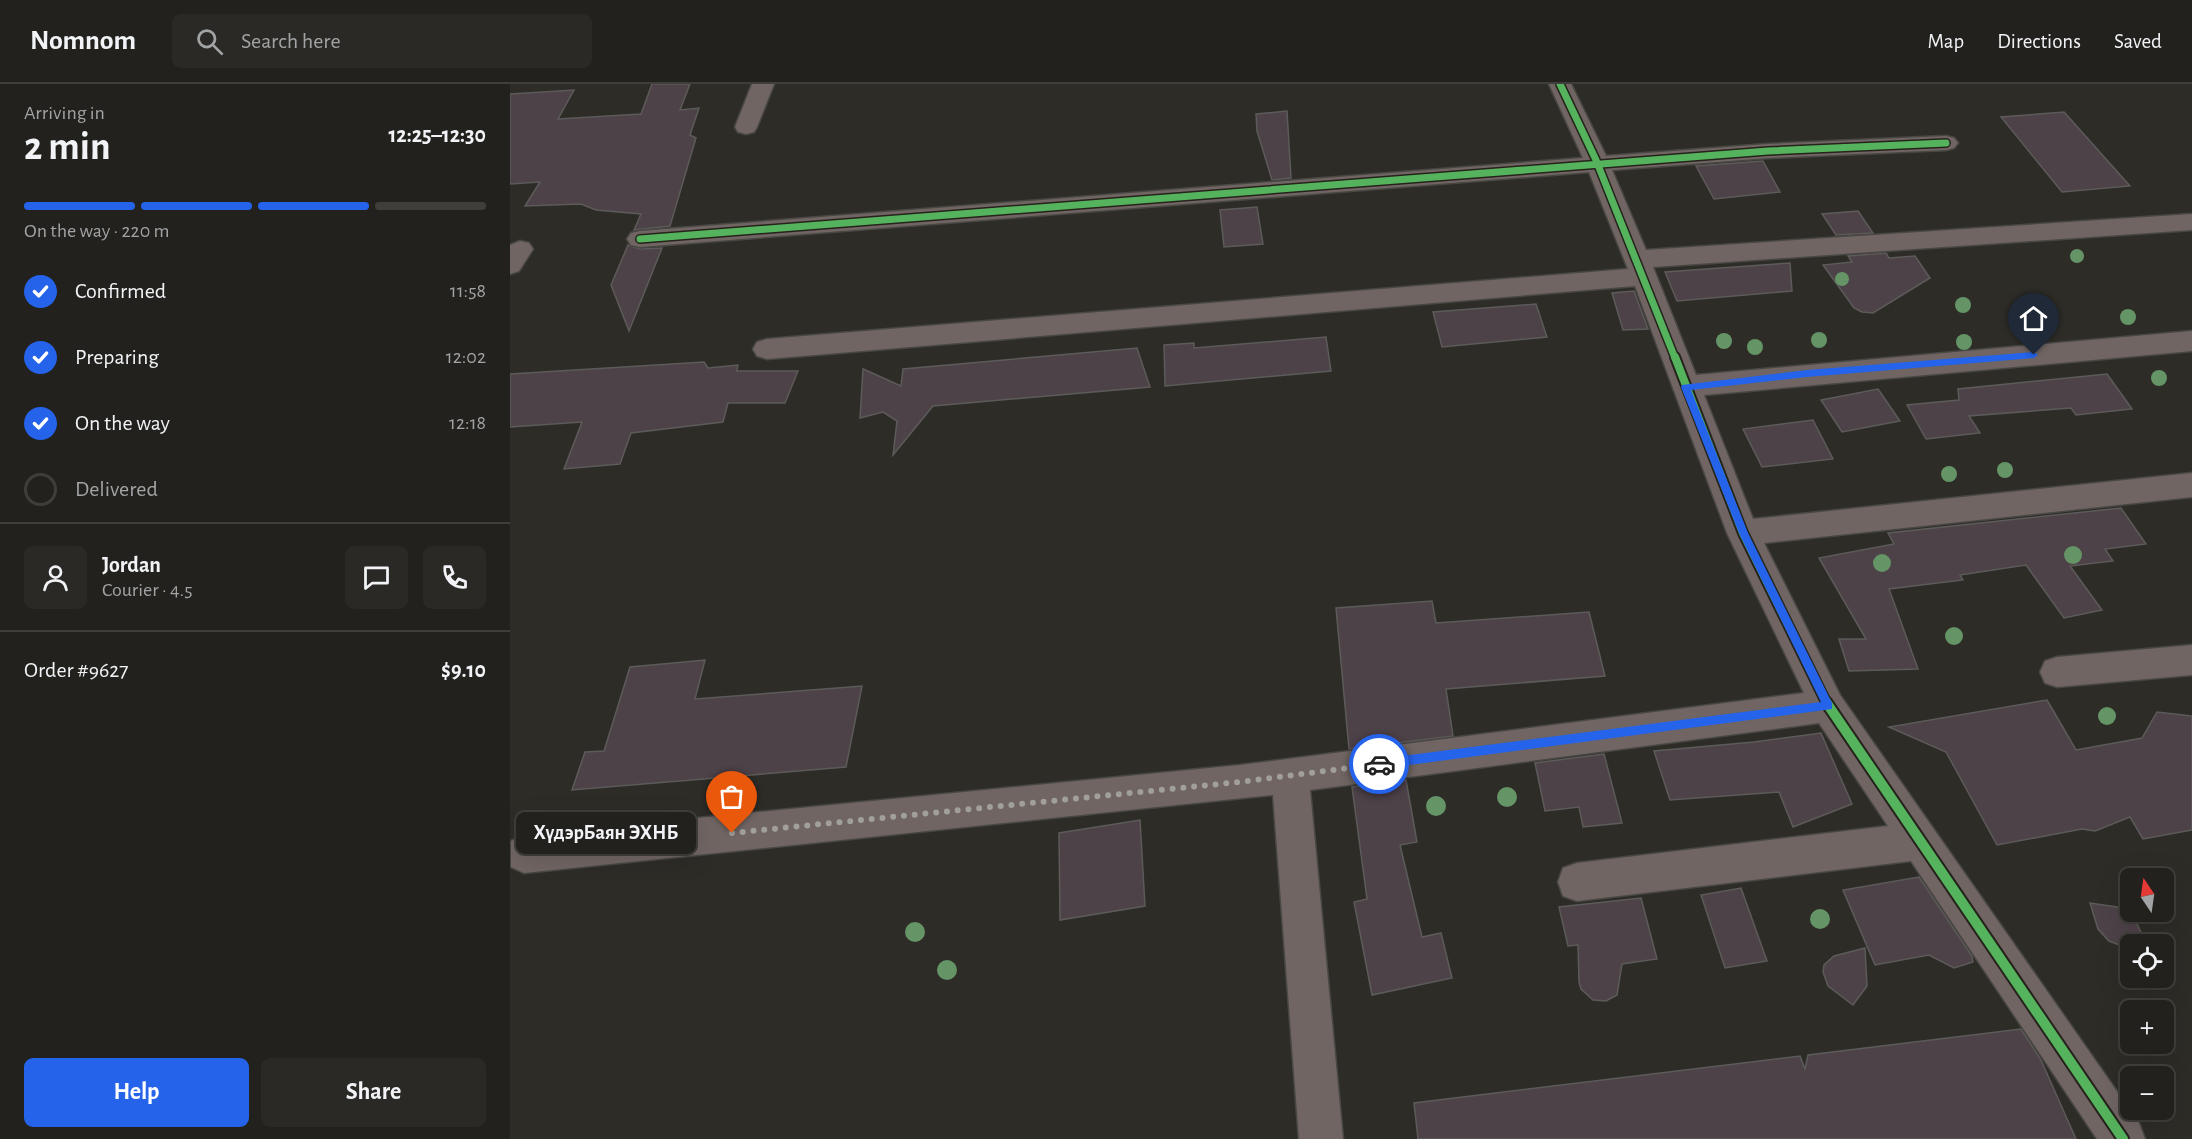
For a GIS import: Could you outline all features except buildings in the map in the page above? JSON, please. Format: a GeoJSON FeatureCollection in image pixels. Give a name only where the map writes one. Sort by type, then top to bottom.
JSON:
{"type":"FeatureCollection","features":[{"type":"Feature","properties":{"kind":"street"},"geometry":{"type":"LineString","coordinates":[[746,127],[763,84]]}},
{"type":"Feature","properties":{"kind":"street"},"geometry":{"type":"LineString","coordinates":[[1560,84],[1598,165],[1640,268],[1743,533],[1828,706],[2123,1139]]}},
{"type":"Feature","properties":{"kind":"street"},"geometry":{"type":"LineString","coordinates":[[640,239],[1768,151],[1946,143]]}},
{"type":"Feature","properties":{"kind":"street"},"geometry":{"type":"LineString","coordinates":[[766,349],[1640,268],[1687,258],[2192,222]]}},
{"type":"Feature","properties":{"kind":"street"},"geometry":{"type":"LineString","coordinates":[[1685,387],[1807,374],[2192,341]]}},
{"type":"Feature","properties":{"kind":"street"},"geometry":{"type":"LineString","coordinates":[[1743,533],[2192,485]]}},
{"type":"Feature","properties":{"kind":"street"},"geometry":{"type":"LineString","coordinates":[[2057,672],[2192,660]]}},
{"type":"Feature","properties":{"kind":"street"},"geometry":{"type":"LineString","coordinates":[[524,854],[1240,782],[1828,706]]}},
{"type":"Feature","properties":{"kind":"street"},"geometry":{"type":"LineString","coordinates":[[1290,775],[1321,1139]]}},
{"type":"Feature","properties":{"kind":"street"},"geometry":{"type":"LineString","coordinates":[[1577,882],[1920,841]]}},
{"type":"Feature","properties":{"kind":"cycle path"},"geometry":{"type":"LineString","coordinates":[[1560,84],[1596,160],[1637,259],[1743,533],[1828,706],[2123,1139]]}},
{"type":"Feature","properties":{"kind":"cycle path"},"geometry":{"type":"LineString","coordinates":[[640,239],[1768,151],[1946,143]]}},
{"type":"Feature","properties":{"kind":"way so far"},"geometry":{"type":"LineString","coordinates":[[732,833],[1240,782],[1379,764]]}},
{"type":"Feature","properties":{"kind":"place","name":"ХүдэрБаян ЭХНБ"},"geometry":{"type":"Point","coordinates":[732,833]}},
{"type":"Feature","properties":{"kind":"route"},"geometry":{"type":"LineString","coordinates":[[1379,764],[1828,706],[1743,533],[1685,387],[1807,374],[2034,355]]}}]}
